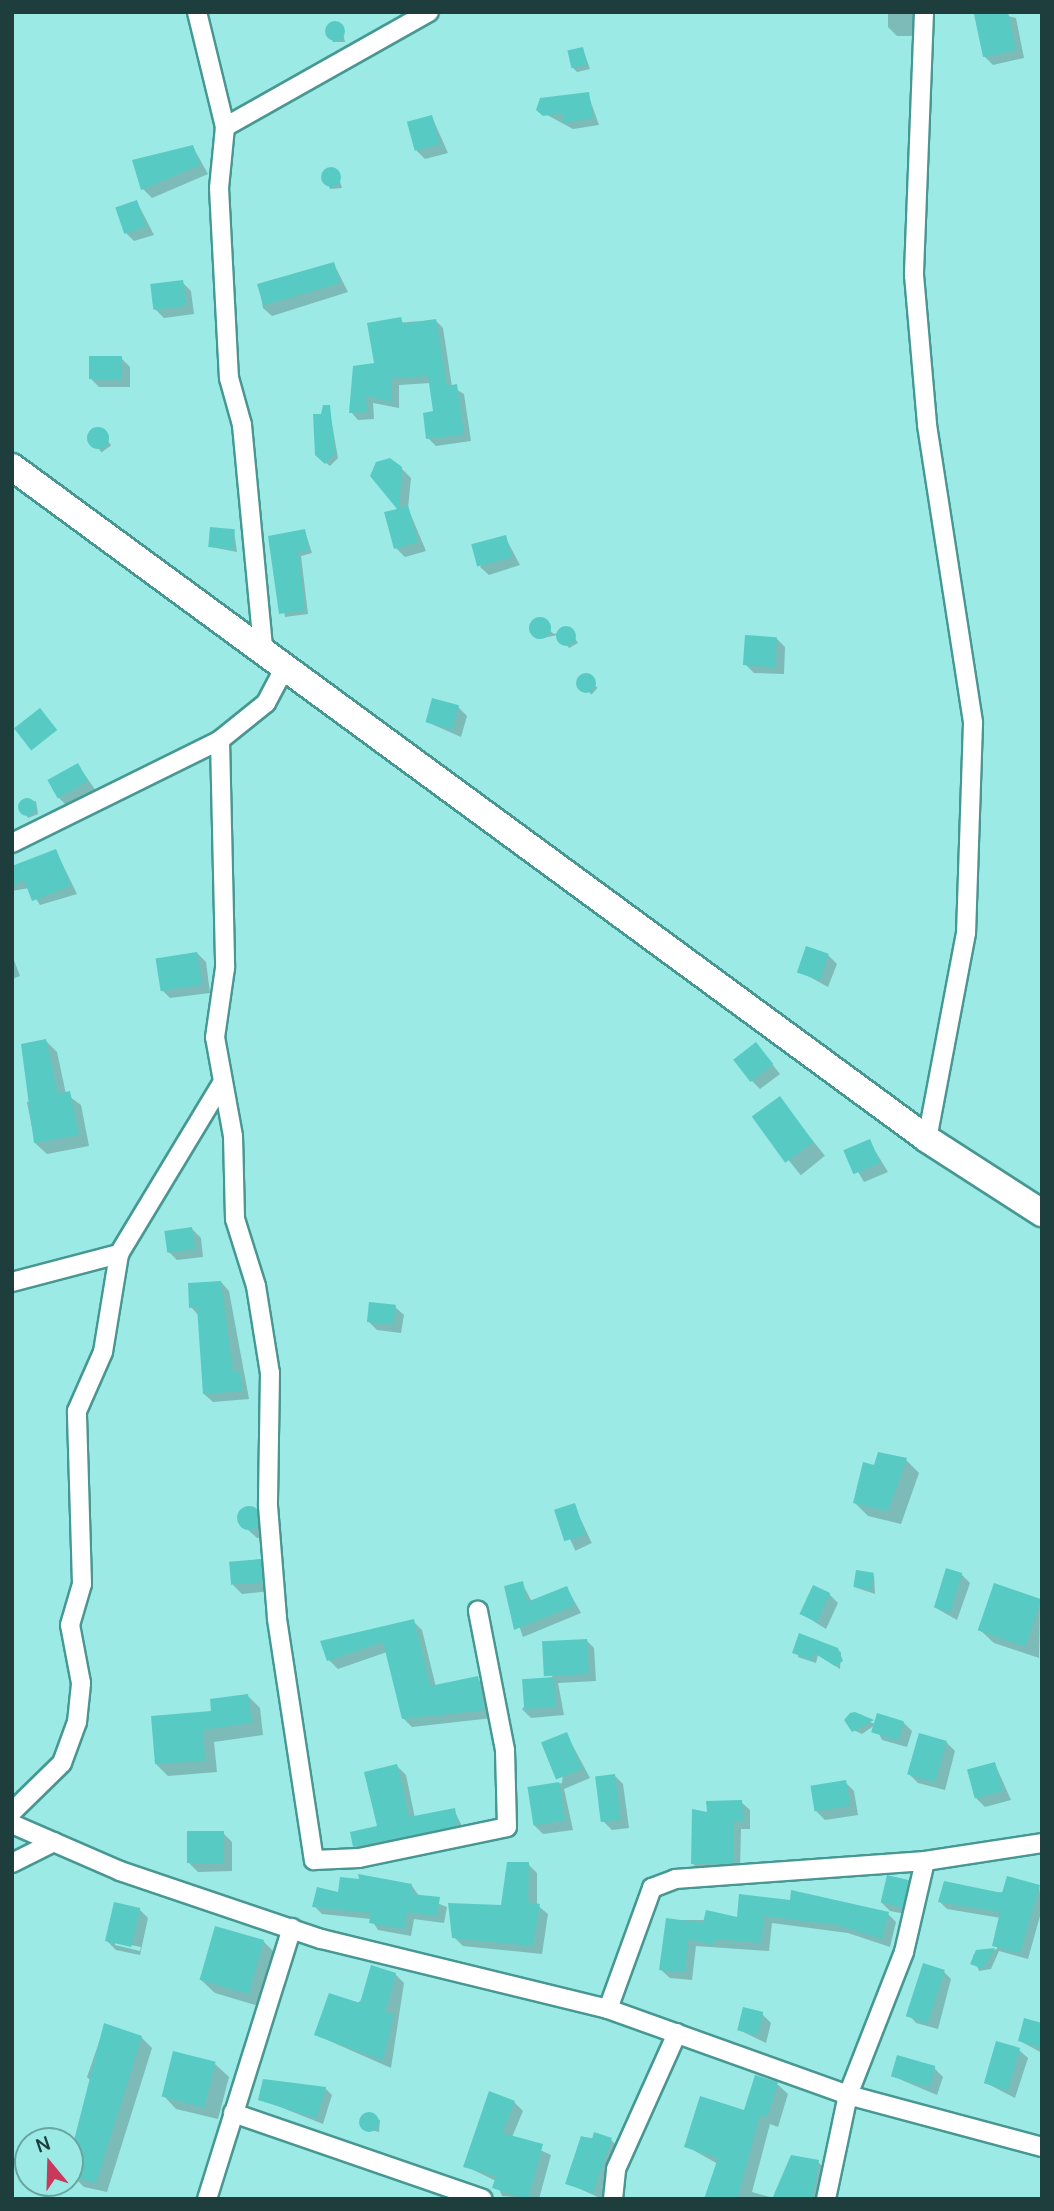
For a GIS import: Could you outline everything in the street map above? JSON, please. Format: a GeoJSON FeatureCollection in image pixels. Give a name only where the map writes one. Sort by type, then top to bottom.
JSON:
{"type":"FeatureCollection","features":[{"type":"Feature","properties":{"kind":"main road"},"geometry":{"type":"LineString","coordinates":[[12,467],[263,648],[927,1139],[1042,1213]]}},
{"type":"Feature","properties":{"kind":"street"},"geometry":{"type":"LineString","coordinates":[[197,12],[226,127],[219,188],[229,378],[245,452],[263,648]]}},
{"type":"Feature","properties":{"kind":"street"},"geometry":{"type":"LineString","coordinates":[[226,127],[429,12]]}},
{"type":"Feature","properties":{"kind":"street"},"geometry":{"type":"LineString","coordinates":[[924,12],[914,275],[927,425],[973,723],[966,933],[927,1139]]}},
{"type":"Feature","properties":{"kind":"street"},"geometry":{"type":"LineString","coordinates":[[12,843],[220,740],[267,703],[286,665]]}},
{"type":"Feature","properties":{"kind":"street"},"geometry":{"type":"LineString","coordinates":[[220,740],[225,968],[215,1037],[221,1085],[233,1136],[234,1219],[256,1286],[270,1373],[268,1506],[277,1619],[314,1860],[372,1856],[508,1827],[505,1750],[478,1611]]}},
{"type":"Feature","properties":{"kind":"street"},"geometry":{"type":"LineString","coordinates":[[12,1812],[62,1763],[77,1722],[81,1683],[70,1625],[82,1584],[77,1410],[103,1352],[119,1254],[221,1085]]}},
{"type":"Feature","properties":{"kind":"street"},"geometry":{"type":"LineString","coordinates":[[12,1282],[119,1254]]}},
{"type":"Feature","properties":{"kind":"street"},"geometry":{"type":"LineString","coordinates":[[12,1824],[54,1842],[292,1928],[608,2009],[848,2095],[1042,2147]]}},
{"type":"Feature","properties":{"kind":"street"},"geometry":{"type":"LineString","coordinates":[[12,1863],[54,1842]]}},
{"type":"Feature","properties":{"kind":"street"},"geometry":{"type":"LineString","coordinates":[[608,2009],[652,1888],[675,1879],[925,1861],[1042,1843]]}},
{"type":"Feature","properties":{"kind":"street"},"geometry":{"type":"LineString","coordinates":[[826,2199],[848,2095],[904,1952],[925,1861]]}},
{"type":"Feature","properties":{"kind":"street"},"geometry":{"type":"LineString","coordinates":[[208,2199],[292,1928]]}},
{"type":"Feature","properties":{"kind":"street"},"geometry":{"type":"LineString","coordinates":[[612,2199],[616,2169],[677,2033]]}},
{"type":"Feature","properties":{"kind":"street"},"geometry":{"type":"LineString","coordinates":[[233,2113],[484,2199]]}},
{"type":"Feature","properties":{"kind":"building"},"geometry":{"type":"Polygon","coordinates":[[[1008,12],[1016,50],[983,57],[974,14],[1008,12]]]}},
{"type":"Feature","properties":{"kind":"building"},"geometry":{"type":"Polygon","coordinates":[[[335,21],[342,24],[345,31],[342,38],[335,41],[328,38],[325,31],[328,24],[335,21]]]}},
{"type":"Feature","properties":{"kind":"building"},"geometry":{"type":"Polygon","coordinates":[[[583,47],[587,65],[571,68],[567,51],[583,47]]]}},
{"type":"Feature","properties":{"kind":"building"},"geometry":{"type":"Polygon","coordinates":[[[589,92],[593,118],[564,123],[562,113],[543,116],[536,110],[540,98],[589,92]]]}},
{"type":"Feature","properties":{"kind":"building"},"geometry":{"type":"Polygon","coordinates":[[[432,115],[440,144],[415,151],[407,122],[432,115]]]}},
{"type":"Feature","properties":{"kind":"building"},"geometry":{"type":"Polygon","coordinates":[[[193,145],[200,165],[141,190],[132,160],[193,145]]]}},
{"type":"Feature","properties":{"kind":"building"},"geometry":{"type":"Polygon","coordinates":[[[327,167],[335,167],[341,177],[335,187],[327,187],[321,181],[321,173],[327,167]]]}},
{"type":"Feature","properties":{"kind":"building"},"geometry":{"type":"Polygon","coordinates":[[[137,200],[146,226],[124,234],[115,207],[137,200]]]}},
{"type":"Feature","properties":{"kind":"building"},"geometry":{"type":"Polygon","coordinates":[[[334,262],[340,283],[263,305],[257,284],[334,262]]]}},
{"type":"Feature","properties":{"kind":"building"},"geometry":{"type":"Polygon","coordinates":[[[183,280],[186,306],[153,310],[150,284],[183,280]]]}},
{"type":"Feature","properties":{"kind":"building"},"geometry":{"type":"Polygon","coordinates":[[[401,317],[403,324],[436,319],[447,386],[457,384],[464,434],[426,439],[423,413],[433,411],[428,376],[392,378],[392,402],[366,396],[367,412],[349,413],[353,366],[374,363],[367,323],[401,317]]]}},
{"type":"Feature","properties":{"kind":"building"},"geometry":{"type":"Polygon","coordinates":[[[89,356],[122,356],[122,379],[89,379],[89,356]]]}},
{"type":"Feature","properties":{"kind":"building"},"geometry":{"type":"Polygon","coordinates":[[[323,405],[330,405],[335,453],[325,464],[315,455],[313,414],[321,414],[323,405]]]}},
{"type":"Feature","properties":{"kind":"building"},"geometry":{"type":"Polygon","coordinates":[[[98,427],[106,430],[109,438],[106,446],[98,449],[90,446],[87,438],[90,430],[98,427]]]}},
{"type":"Feature","properties":{"kind":"building"},"geometry":{"type":"Polygon","coordinates":[[[390,458],[402,467],[399,508],[408,505],[418,542],[394,549],[384,512],[397,509],[370,476],[376,462],[390,458]]]}},
{"type":"Feature","properties":{"kind":"building"},"geometry":{"type":"Polygon","coordinates":[[[210,527],[235,529],[233,549],[208,547],[210,527]]]}},
{"type":"Feature","properties":{"kind":"building"},"geometry":{"type":"Polygon","coordinates":[[[305,529],[309,550],[298,552],[305,610],[279,614],[268,536],[305,529]]]}},
{"type":"Feature","properties":{"kind":"building"},"geometry":{"type":"Polygon","coordinates":[[[506,535],[512,557],[477,567],[471,544],[506,535]]]}},
{"type":"Feature","properties":{"kind":"building"},"geometry":{"type":"Polygon","coordinates":[[[540,617],[548,620],[551,628],[548,636],[540,639],[532,636],[529,628],[532,620],[540,617]]]}},
{"type":"Feature","properties":{"kind":"building"},"geometry":{"type":"Polygon","coordinates":[[[566,626],[573,629],[576,636],[573,643],[566,646],[559,643],[556,636],[559,629],[566,626]]]}},
{"type":"Feature","properties":{"kind":"building"},"geometry":{"type":"Polygon","coordinates":[[[745,635],[777,637],[775,667],[743,665],[745,635]]]}},
{"type":"Feature","properties":{"kind":"building"},"geometry":{"type":"Polygon","coordinates":[[[586,673],[593,676],[596,683],[593,690],[586,693],[579,690],[576,683],[579,676],[586,673]]]}},
{"type":"Feature","properties":{"kind":"building"},"geometry":{"type":"Polygon","coordinates":[[[432,698],[459,705],[453,729],[426,722],[432,698]]]}},
{"type":"Feature","properties":{"kind":"building"},"geometry":{"type":"Polygon","coordinates":[[[40,708],[57,730],[31,750],[14,728],[40,708]]]}},
{"type":"Feature","properties":{"kind":"building"},"geometry":{"type":"Polygon","coordinates":[[[78,763],[88,781],[58,798],[47,780],[78,763]]]}},
{"type":"Feature","properties":{"kind":"building"},"geometry":{"type":"Polygon","coordinates":[[[27,798],[34,800],[34,814],[27,816],[20,814],[18,807],[20,800],[27,798]]]}},
{"type":"Feature","properties":{"kind":"building"},"geometry":{"type":"Polygon","coordinates":[[[56,849],[71,886],[32,901],[24,880],[12,887],[12,866],[56,849]]]}},
{"type":"Feature","properties":{"kind":"building"},"geometry":{"type":"Polygon","coordinates":[[[806,946],[829,954],[820,980],[797,972],[806,946]]]}},
{"type":"Feature","properties":{"kind":"building"},"geometry":{"type":"Polygon","coordinates":[[[197,952],[202,985],[161,991],[156,959],[197,952]]]}},
{"type":"Feature","properties":{"kind":"building"},"geometry":{"type":"Polygon","coordinates":[[[46,1039],[58,1094],[70,1091],[79,1135],[34,1143],[21,1044],[46,1039]]]}},
{"type":"Feature","properties":{"kind":"building"},"geometry":{"type":"Polygon","coordinates":[[[756,1042],[773,1064],[750,1082],[733,1060],[756,1042]]]}},
{"type":"Feature","properties":{"kind":"building"},"geometry":{"type":"Polygon","coordinates":[[[780,1096],[814,1142],[785,1163],[752,1117],[780,1096]]]}},
{"type":"Feature","properties":{"kind":"building"},"geometry":{"type":"Polygon","coordinates":[[[870,1139],[880,1163],[853,1174],[843,1150],[870,1139]]]}},
{"type":"Feature","properties":{"kind":"building"},"geometry":{"type":"Polygon","coordinates":[[[192,1227],[195,1249],[167,1253],[164,1231],[192,1227]]]}},
{"type":"Feature","properties":{"kind":"building"},"geometry":{"type":"Polygon","coordinates":[[[221,1281],[233,1372],[240,1372],[242,1391],[203,1394],[197,1307],[189,1308],[188,1283],[221,1281]]]}},
{"type":"Feature","properties":{"kind":"building"},"geometry":{"type":"Polygon","coordinates":[[[369,1302],[396,1305],[394,1325],[367,1322],[369,1302]]]}},
{"type":"Feature","properties":{"kind":"building"},"geometry":{"type":"Polygon","coordinates":[[[878,1452],[907,1458],[888,1511],[853,1503],[863,1462],[874,1465],[878,1452]]]}},
{"type":"Feature","properties":{"kind":"building"},"geometry":{"type":"Polygon","coordinates":[[[575,1503],[585,1534],[564,1541],[554,1510],[575,1503]]]}},
{"type":"Feature","properties":{"kind":"building"},"geometry":{"type":"Polygon","coordinates":[[[249,1506],[260,1513],[261,1518],[254,1529],[249,1530],[238,1523],[237,1518],[244,1507],[249,1506]]]}},
{"type":"Feature","properties":{"kind":"building"},"geometry":{"type":"Polygon","coordinates":[[[261,1559],[263,1582],[231,1585],[229,1562],[261,1559]]]}},
{"type":"Feature","properties":{"kind":"building"},"geometry":{"type":"Polygon","coordinates":[[[946,1568],[962,1573],[950,1612],[934,1607],[946,1568]]]}},
{"type":"Feature","properties":{"kind":"building"},"geometry":{"type":"Polygon","coordinates":[[[856,1570],[874,1573],[871,1590],[853,1587],[856,1570]]]}},
{"type":"Feature","properties":{"kind":"building"},"geometry":{"type":"Polygon","coordinates":[[[523,1581],[527,1602],[567,1586],[575,1605],[514,1630],[504,1586],[523,1581]]]}},
{"type":"Feature","properties":{"kind":"building"},"geometry":{"type":"Polygon","coordinates":[[[994,1583],[1041,1599],[1025,1647],[978,1630],[994,1583]]]}},
{"type":"Feature","properties":{"kind":"building"},"geometry":{"type":"Polygon","coordinates":[[[813,1585],[830,1593],[817,1622],[799,1614],[813,1585]]]}},
{"type":"Feature","properties":{"kind":"building"},"geometry":{"type":"Polygon","coordinates":[[[414,1619],[430,1686],[478,1676],[484,1710],[402,1719],[383,1642],[327,1661],[320,1641],[414,1619]]]}},
{"type":"Feature","properties":{"kind":"building"},"geometry":{"type":"Polygon","coordinates":[[[799,1633],[838,1648],[843,1661],[835,1666],[814,1653],[812,1660],[792,1653],[799,1633]]]}},
{"type":"Feature","properties":{"kind":"building"},"geometry":{"type":"Polygon","coordinates":[[[587,1639],[589,1674],[544,1676],[542,1641],[587,1639]]]}},
{"type":"Feature","properties":{"kind":"building"},"geometry":{"type":"Polygon","coordinates":[[[554,1677],[556,1707],[524,1709],[522,1679],[554,1677]]]}},
{"type":"Feature","properties":{"kind":"building"},"geometry":{"type":"Polygon","coordinates":[[[248,1694],[252,1723],[203,1730],[205,1761],[155,1764],[151,1716],[211,1711],[210,1699],[248,1694]]]}},
{"type":"Feature","properties":{"kind":"building"},"geometry":{"type":"Polygon","coordinates":[[[855,1712],[874,1720],[852,1732],[844,1720],[850,1713],[855,1712]]]}},
{"type":"Feature","properties":{"kind":"building"},"geometry":{"type":"Polygon","coordinates":[[[877,1713],[904,1721],[898,1740],[871,1732],[877,1713]]]}},
{"type":"Feature","properties":{"kind":"building"},"geometry":{"type":"Polygon","coordinates":[[[567,1732],[582,1769],[556,1780],[541,1742],[567,1732]]]}},
{"type":"Feature","properties":{"kind":"building"},"geometry":{"type":"Polygon","coordinates":[[[919,1733],[947,1741],[935,1782],[907,1774],[919,1733]]]}},
{"type":"Feature","properties":{"kind":"building"},"geometry":{"type":"Polygon","coordinates":[[[995,1762],[1003,1791],[975,1798],[967,1770],[995,1762]]]}},
{"type":"Feature","properties":{"kind":"building"},"geometry":{"type":"Polygon","coordinates":[[[397,1764],[409,1817],[455,1808],[458,1826],[353,1847],[350,1832],[377,1826],[364,1772],[397,1764]]]}},
{"type":"Feature","properties":{"kind":"building"},"geometry":{"type":"Polygon","coordinates":[[[615,1774],[621,1820],[601,1822],[595,1776],[615,1774]]]}},
{"type":"Feature","properties":{"kind":"building"},"geometry":{"type":"Polygon","coordinates":[[[846,1780],[850,1806],[815,1811],[810,1786],[846,1780]]]}},
{"type":"Feature","properties":{"kind":"building"},"geometry":{"type":"Polygon","coordinates":[[[559,1782],[565,1821],[533,1826],[527,1787],[559,1782]]]}},
{"type":"Feature","properties":{"kind":"building"},"geometry":{"type":"Polygon","coordinates":[[[742,1800],[743,1821],[734,1821],[733,1863],[691,1864],[692,1809],[707,1812],[706,1801],[742,1800]]]}},
{"type":"Feature","properties":{"kind":"building"},"geometry":{"type":"Polygon","coordinates":[[[187,1831],[224,1831],[224,1863],[187,1863],[187,1831]]]}},
{"type":"Feature","properties":{"kind":"building"},"geometry":{"type":"Polygon","coordinates":[[[507,1862],[529,1862],[528,1902],[540,1904],[533,1946],[452,1938],[448,1903],[501,1905],[507,1862]]]}},
{"type":"Feature","properties":{"kind":"building"},"geometry":{"type":"Polygon","coordinates":[[[358,1874],[412,1884],[411,1894],[440,1897],[437,1916],[407,1912],[404,1929],[369,1923],[371,1913],[312,1907],[317,1887],[338,1892],[340,1877],[359,1879],[358,1874]]]}},
{"type":"Feature","properties":{"kind":"building"},"geometry":{"type":"Polygon","coordinates":[[[887,1875],[909,1880],[903,1907],[881,1902],[887,1875]]]}},
{"type":"Feature","properties":{"kind":"building"},"geometry":{"type":"Polygon","coordinates":[[[1007,1876],[1040,1885],[1020,1953],[992,1946],[1000,1912],[938,1902],[944,1881],[1002,1893],[1007,1876]]]}},
{"type":"Feature","properties":{"kind":"building"},"geometry":{"type":"Polygon","coordinates":[[[791,1890],[889,1912],[882,1939],[838,1925],[764,1916],[761,1943],[716,1939],[714,1945],[688,1939],[685,1972],[659,1970],[666,1918],[703,1923],[706,1910],[737,1917],[739,1894],[790,1900],[791,1890]]]}},
{"type":"Feature","properties":{"kind":"building"},"geometry":{"type":"Polygon","coordinates":[[[114,1902],[140,1908],[131,1947],[105,1941],[114,1902]]]}},
{"type":"Feature","properties":{"kind":"building"},"geometry":{"type":"Polygon","coordinates":[[[215,1926],[264,1940],[249,1994],[200,1980],[215,1926]]]}},
{"type":"Feature","properties":{"kind":"building"},"geometry":{"type":"Polygon","coordinates":[[[995,1948],[983,1969],[970,1964],[976,1950],[995,1948]]]}},
{"type":"Feature","properties":{"kind":"building"},"geometry":{"type":"Polygon","coordinates":[[[923,1963],[945,1970],[928,2023],[906,2016],[923,1963]]]}},
{"type":"Feature","properties":{"kind":"building"},"geometry":{"type":"Polygon","coordinates":[[[371,1965],[396,1973],[385,2012],[394,2014],[383,2060],[314,2035],[329,1993],[360,2003],[371,1965]]]}},
{"type":"Feature","properties":{"kind":"building"},"geometry":{"type":"Polygon","coordinates":[[[743,2007],[763,2012],[758,2035],[737,2030],[743,2007]]]}},
{"type":"Feature","properties":{"kind":"building"},"geometry":{"type":"Polygon","coordinates":[[[1024,2018],[1042,2023],[1042,2048],[1018,2041],[1024,2018]]]}},
{"type":"Feature","properties":{"kind":"building"},"geometry":{"type":"Polygon","coordinates":[[[104,2023],[142,2036],[96,2183],[84,2180],[84,2127],[77,2127],[104,2023]]]}},
{"type":"Feature","properties":{"kind":"building"},"geometry":{"type":"Polygon","coordinates":[[[996,2041],[1020,2048],[1008,2090],[984,2083],[996,2041]]]}},
{"type":"Feature","properties":{"kind":"building"},"geometry":{"type":"Polygon","coordinates":[[[173,2051],[216,2062],[204,2107],[162,2097],[173,2051]]]}},
{"type":"Feature","properties":{"kind":"building"},"geometry":{"type":"Polygon","coordinates":[[[897,2055],[935,2066],[929,2087],[891,2076],[897,2055]]]}},
{"type":"Feature","properties":{"kind":"building"},"geometry":{"type":"Polygon","coordinates":[[[755,2075],[778,2082],[767,2117],[760,2115],[737,2199],[704,2199],[718,2158],[684,2147],[700,2096],[744,2110],[755,2075]]]}},
{"type":"Feature","properties":{"kind":"building"},"geometry":{"type":"Polygon","coordinates":[[[263,2079],[326,2087],[316,2118],[258,2100],[263,2079]]]}},
{"type":"Feature","properties":{"kind":"building"},"geometry":{"type":"Polygon","coordinates":[[[489,2091],[515,2101],[502,2133],[543,2144],[528,2199],[492,2188],[496,2176],[463,2167],[489,2091]]]}},
{"type":"Feature","properties":{"kind":"building"},"geometry":{"type":"Polygon","coordinates":[[[365,2112],[373,2112],[379,2122],[373,2132],[365,2132],[359,2126],[359,2118],[365,2112]]]}},
{"type":"Feature","properties":{"kind":"building"},"geometry":{"type":"Polygon","coordinates":[[[594,2132],[612,2138],[593,2193],[565,2184],[581,2136],[592,2139],[594,2132]]]}},
{"type":"Feature","properties":{"kind":"building"},"geometry":{"type":"Polygon","coordinates":[[[791,2155],[819,2160],[812,2199],[772,2199],[791,2155]]]}}]}
